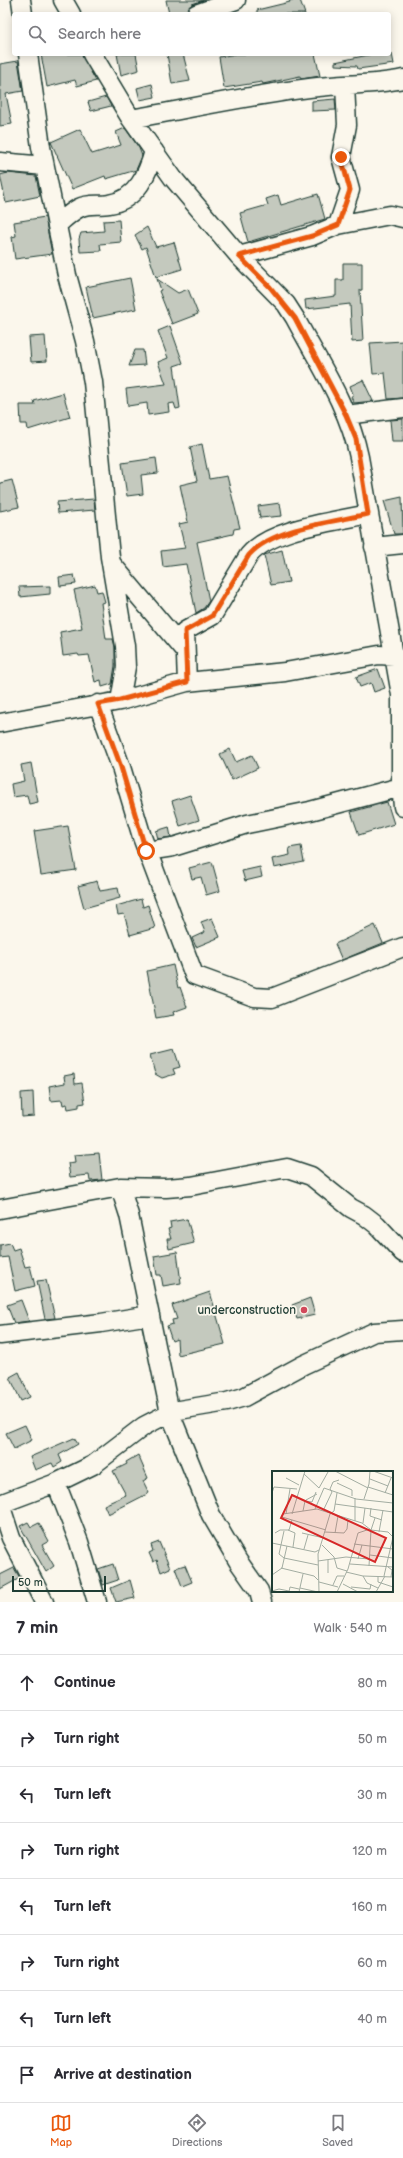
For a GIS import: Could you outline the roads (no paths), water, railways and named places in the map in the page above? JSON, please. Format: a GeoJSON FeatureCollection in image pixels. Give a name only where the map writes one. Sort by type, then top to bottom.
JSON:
{"type":"FeatureCollection","features":[{"type":"Feature","properties":{"kind":"street"},"geometry":{"type":"LineString","coordinates":[[21,0],[23,12]]}},
{"type":"Feature","properties":{"kind":"street"},"geometry":{"type":"LineString","coordinates":[[63,0],[69,12]]}},
{"type":"Feature","properties":{"kind":"street"},"geometry":{"type":"LineString","coordinates":[[202,12],[236,0]]}},
{"type":"Feature","properties":{"kind":"street"},"geometry":{"type":"LineString","coordinates":[[28,56],[45,166],[93,382],[110,562],[125,646],[126,667],[120,700]]}},
{"type":"Feature","properties":{"kind":"street"},"geometry":{"type":"LineString","coordinates":[[93,56],[131,118],[173,178],[239,256],[275,292],[295,318],[346,415],[356,439],[374,546],[398,659],[401,696],[401,787],[403,807]]}},
{"type":"Feature","properties":{"kind":"street"},"geometry":{"type":"LineString","coordinates":[[383,83],[403,73]]}},
{"type":"Feature","properties":{"kind":"street"},"geometry":{"type":"LineString","coordinates":[[131,118],[272,94],[345,85],[383,83],[403,79]]}},
{"type":"Feature","properties":{"kind":"street"},"geometry":{"type":"LineString","coordinates":[[338,225],[350,190],[341,157],[347,125],[345,85]]}},
{"type":"Feature","properties":{"kind":"street"},"geometry":{"type":"LineString","coordinates":[[57,225],[79,208],[88,205],[113,204],[128,196],[142,183],[148,171],[154,150]]}},
{"type":"Feature","properties":{"kind":"street"},"geometry":{"type":"LineString","coordinates":[[0,162],[45,166]]}},
{"type":"Feature","properties":{"kind":"street"},"geometry":{"type":"LineString","coordinates":[[239,256],[312,236],[338,225],[390,215],[403,218]]}},
{"type":"Feature","properties":{"kind":"street"},"geometry":{"type":"LineString","coordinates":[[346,415],[403,408]]}},
{"type":"Feature","properties":{"kind":"street"},"geometry":{"type":"LineString","coordinates":[[187,682],[184,651],[186,630],[212,616],[249,555],[256,547],[283,534],[368,514]]}},
{"type":"Feature","properties":{"kind":"street"},"geometry":{"type":"LineString","coordinates":[[374,546],[403,544]]}},
{"type":"Feature","properties":{"kind":"street"},"geometry":{"type":"LineString","coordinates":[[110,562],[184,651]]}},
{"type":"Feature","properties":{"kind":"street"},"geometry":{"type":"LineString","coordinates":[[0,723],[120,700],[187,682],[285,672],[379,654],[398,659]]}},
{"type":"Feature","properties":{"kind":"street"},"geometry":{"type":"LineString","coordinates":[[98,704],[121,767],[146,851],[190,970],[197,978],[254,997],[272,998],[403,948]]}},
{"type":"Feature","properties":{"kind":"street"},"geometry":{"type":"LineString","coordinates":[[146,851],[173,847],[247,824],[310,811],[401,787]]}},
{"type":"Feature","properties":{"kind":"street"},"geometry":{"type":"LineString","coordinates":[[0,1209],[120,1187],[185,1187],[287,1168],[300,1171],[311,1176],[351,1208],[364,1215],[377,1225],[403,1252]]}},
{"type":"Feature","properties":{"kind":"street"},"geometry":{"type":"LineString","coordinates":[[120,1187],[129,1215],[170,1413],[211,1515],[238,1561],[259,1591],[262,1602]]}},
{"type":"Feature","properties":{"kind":"street"},"geometry":{"type":"LineString","coordinates":[[0,1335],[101,1323],[150,1315]]}},
{"type":"Feature","properties":{"kind":"street"},"geometry":{"type":"LineString","coordinates":[[44,1602],[11,1538],[0,1504],[56,1484],[93,1465],[144,1426],[170,1413],[181,1409],[226,1402],[244,1397],[303,1365],[368,1335],[386,1330],[403,1330]]}},
{"type":"Feature","properties":{"kind":"street"},"geometry":{"type":"LineString","coordinates":[[56,1484],[79,1542],[97,1602]]}},
{"type":"Feature","properties":{"kind":"place","name":"underconstruction"},"geometry":{"type":"Point","coordinates":[304,1310]}}]}
